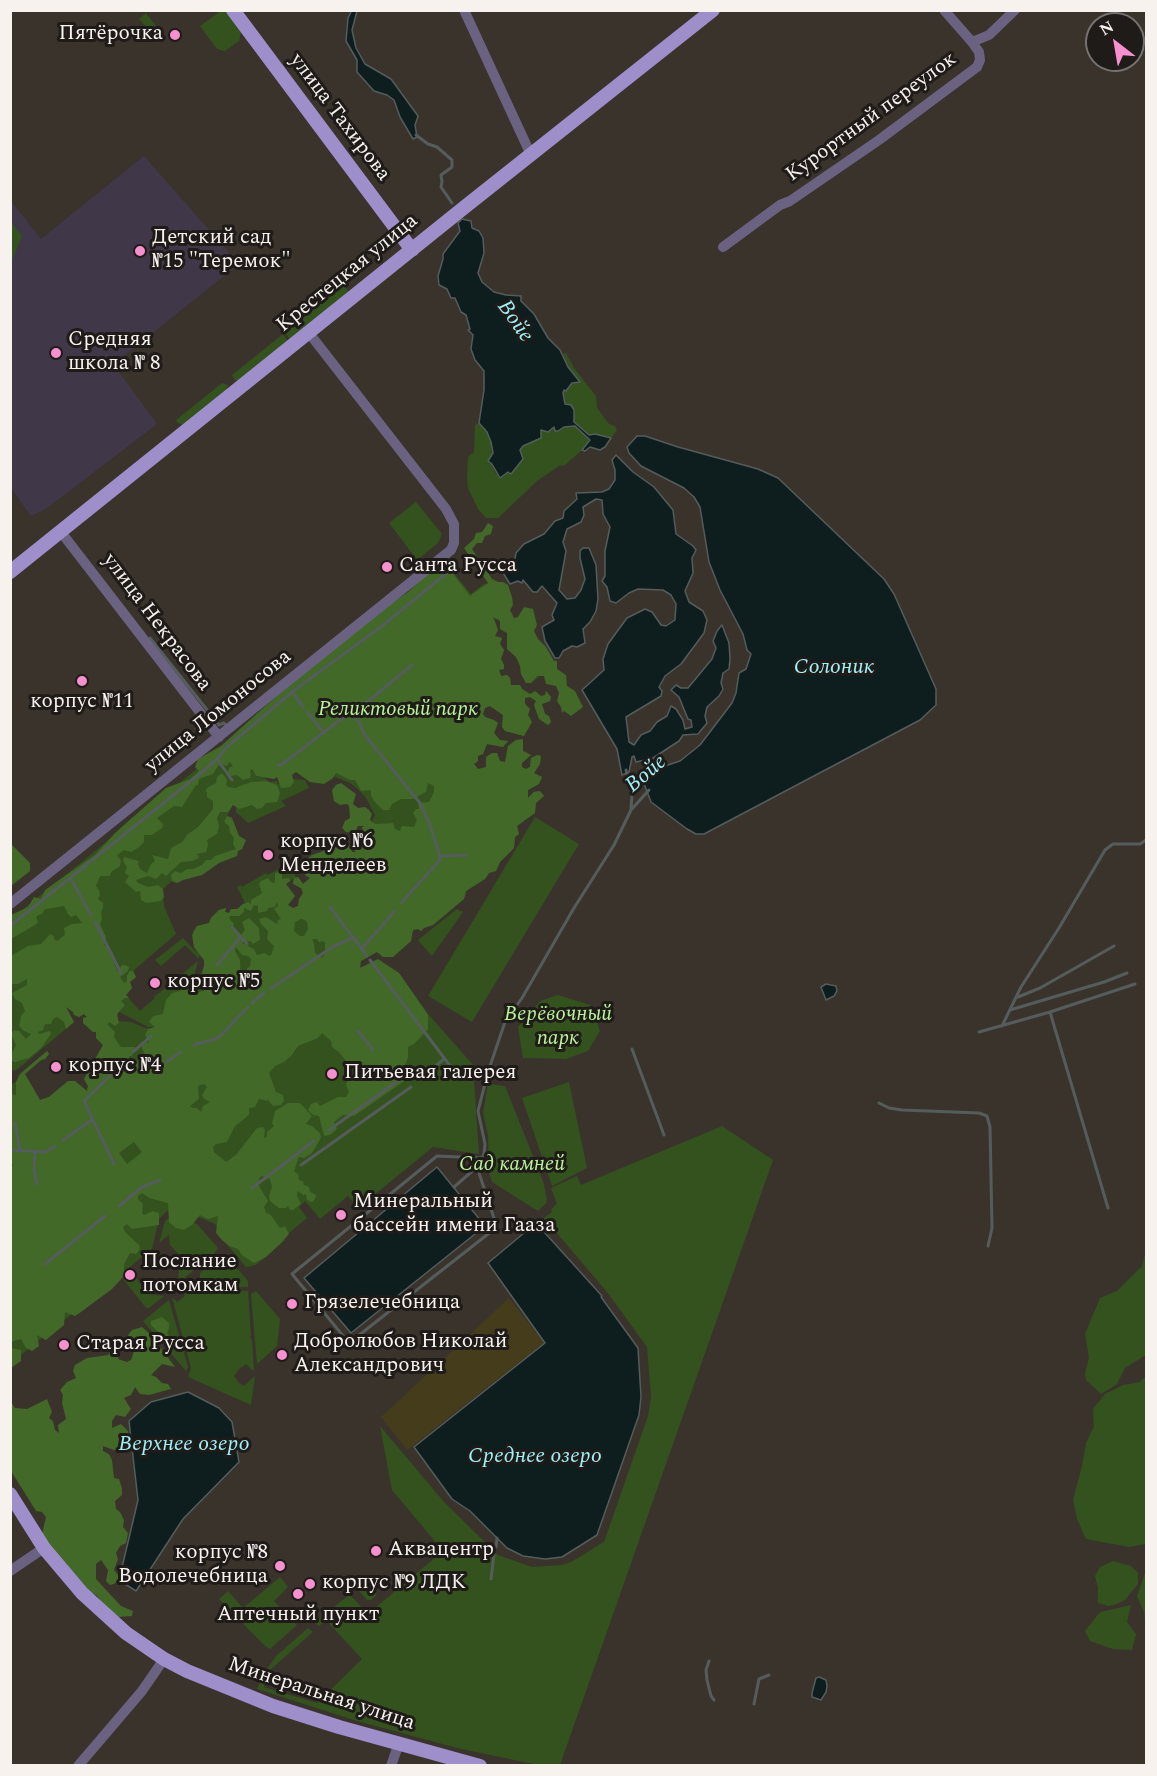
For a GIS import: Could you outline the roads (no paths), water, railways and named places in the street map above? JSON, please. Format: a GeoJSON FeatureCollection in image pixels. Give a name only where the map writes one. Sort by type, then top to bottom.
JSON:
{"type":"FeatureCollection","features":[{"type":"Feature","properties":{"kind":"main road","name":"улица Тахирова"},"geometry":{"type":"LineString","coordinates":[[233,10],[412,249]]}},
{"type":"Feature","properties":{"kind":"main road","name":"Крестецкая улица"},"geometry":{"type":"LineString","coordinates":[[10,572],[713,10]]}},
{"type":"Feature","properties":{"kind":"main road","name":"Минеральная улица"},"geometry":{"type":"LineString","coordinates":[[10,1494],[44,1548],[99,1610],[141,1644],[164,1659],[248,1697],[339,1727],[478,1765]]}},
{"type":"Feature","properties":{"kind":"street"},"geometry":{"type":"LineString","coordinates":[[464,10],[531,155]]}},
{"type":"Feature","properties":{"kind":"street"},"geometry":{"type":"LineString","coordinates":[[944,10],[972,42]]}},
{"type":"Feature","properties":{"kind":"street","name":"Курортный переулок"},"geometry":{"type":"LineString","coordinates":[[723,247],[780,205],[790,201],[879,141],[977,67],[980,60],[979,52],[972,42],[989,36],[1014,10]]}},
{"type":"Feature","properties":{"kind":"street","name":"улица Ломоносова"},"geometry":{"type":"LineString","coordinates":[[10,904],[451,550],[454,543],[454,524],[446,509],[309,333]]}},
{"type":"Feature","properties":{"kind":"street","name":"улица Некрасова"},"geometry":{"type":"LineString","coordinates":[[61,532],[219,737]]}},
{"type":"Feature","properties":{"kind":"street"},"geometry":{"type":"LineString","coordinates":[[10,1571],[44,1548]]}},
{"type":"Feature","properties":{"kind":"street"},"geometry":{"type":"LineString","coordinates":[[78,1766],[142,1691],[164,1659]]}},
{"type":"Feature","properties":{"kind":"street"},"geometry":{"type":"LineString","coordinates":[[392,1766],[399,1743]]}},
{"type":"Feature","properties":{"kind":"water"},"geometry":{"type":"Polygon","coordinates":[[[352,10],[357,11],[352,30],[356,48],[365,64],[391,79],[418,116],[415,125],[417,137],[413,139],[400,117],[394,100],[374,91],[357,72],[357,60],[346,41],[348,18],[352,10]]]}},
{"type":"Feature","properties":{"kind":"water"},"geometry":{"type":"Polygon","coordinates":[[[462,219],[471,221],[472,228],[479,231],[483,238],[484,253],[478,273],[482,282],[494,292],[521,296],[521,301],[534,314],[548,338],[560,350],[568,367],[580,382],[572,383],[563,393],[565,404],[571,405],[574,410],[574,422],[589,435],[595,434],[611,438],[605,447],[600,450],[590,447],[585,451],[582,450],[590,440],[575,426],[564,427],[558,431],[555,431],[554,427],[548,432],[541,430],[541,438],[523,446],[520,450],[523,459],[511,474],[508,472],[500,478],[488,461],[493,453],[491,442],[487,432],[479,423],[484,390],[484,371],[475,360],[471,349],[473,335],[468,330],[470,329],[466,315],[461,312],[455,298],[451,298],[447,289],[439,285],[438,276],[443,254],[460,231],[458,223],[462,219]]]}},
{"type":"Feature","properties":{"kind":"water","name":"Солоник"},"geometry":{"type":"Polygon","coordinates":[[[637,436],[645,436],[758,469],[778,478],[884,579],[894,594],[936,689],[936,705],[920,720],[704,834],[696,834],[687,829],[651,802],[642,778],[647,772],[680,761],[700,745],[732,703],[739,673],[746,669],[751,654],[747,650],[743,634],[720,590],[709,562],[700,507],[694,497],[684,488],[641,466],[629,453],[627,447],[637,436]]]}},
{"type":"Feature","properties":{"kind":"water"},"geometry":{"type":"Polygon","coordinates":[[[616,455],[633,472],[654,487],[673,510],[676,534],[696,550],[692,558],[693,573],[685,591],[689,602],[703,611],[707,620],[704,633],[681,664],[665,676],[659,687],[662,691],[661,696],[626,717],[629,742],[634,745],[641,735],[650,731],[657,722],[667,716],[671,706],[676,709],[683,720],[685,729],[692,727],[691,720],[688,719],[679,697],[671,690],[676,685],[688,688],[712,659],[716,648],[713,641],[722,625],[729,643],[730,659],[729,669],[723,673],[721,683],[723,689],[707,707],[705,716],[707,723],[698,734],[683,735],[679,741],[653,758],[636,762],[634,756],[632,757],[629,772],[622,775],[617,749],[582,690],[604,670],[603,659],[608,644],[627,618],[645,609],[652,612],[661,625],[666,626],[675,620],[676,604],[671,595],[663,590],[638,589],[616,603],[610,601],[607,587],[602,581],[605,576],[605,551],[610,527],[603,514],[602,500],[596,499],[583,507],[584,515],[581,522],[567,529],[563,542],[566,551],[559,590],[567,599],[575,598],[581,590],[585,579],[580,551],[583,548],[589,548],[596,565],[598,599],[596,611],[583,629],[585,643],[577,647],[572,646],[563,651],[559,658],[555,658],[545,641],[542,627],[554,620],[552,615],[557,603],[542,586],[537,592],[533,592],[523,580],[522,583],[518,581],[510,584],[502,571],[515,559],[516,553],[524,544],[544,534],[555,521],[563,518],[564,511],[577,499],[576,493],[602,492],[609,489],[615,480],[612,460],[616,455]]]}},
{"type":"Feature","properties":{"kind":"water"},"geometry":{"type":"Polygon","coordinates":[[[826,984],[836,986],[837,991],[834,996],[826,1000],[821,987],[826,984]]]}},
{"type":"Feature","properties":{"kind":"water"},"geometry":{"type":"Polygon","coordinates":[[[437,1167],[485,1226],[351,1333],[304,1278],[437,1167]]]}},
{"type":"Feature","properties":{"kind":"water","name":"Среднее озеро"},"geometry":{"type":"Polygon","coordinates":[[[536,1223],[602,1296],[638,1348],[641,1397],[639,1415],[597,1535],[562,1557],[545,1559],[523,1556],[507,1548],[470,1511],[452,1499],[414,1447],[545,1343],[488,1263],[536,1223]]]}},
{"type":"Feature","properties":{"kind":"water","name":"Верхнее озеро"},"geometry":{"type":"Polygon","coordinates":[[[188,1392],[219,1408],[232,1422],[239,1462],[183,1519],[136,1591],[119,1580],[138,1500],[129,1421],[151,1402],[188,1392]]]}},
{"type":"Feature","properties":{"kind":"water"},"geometry":{"type":"Polygon","coordinates":[[[816,1678],[826,1680],[827,1686],[821,1700],[812,1697],[816,1678]]]}},
{"type":"Feature","properties":{"kind":"waterway","name":"Войе"},"geometry":{"type":"LineString","coordinates":[[416,135],[428,144],[437,147],[452,160],[452,167],[441,175],[441,187],[452,203]]}},
{"type":"Feature","properties":{"kind":"waterway"},"geometry":{"type":"LineString","coordinates":[[10,926],[201,773],[227,747],[292,692],[382,626],[448,572]]}},
{"type":"Feature","properties":{"kind":"waterway"},"geometry":{"type":"LineString","coordinates":[[150,638],[219,725],[224,723],[226,725]]}},
{"type":"Feature","properties":{"kind":"waterway"},"geometry":{"type":"LineString","coordinates":[[278,765],[361,707],[412,665]]}},
{"type":"Feature","properties":{"kind":"waterway"},"geometry":{"type":"LineString","coordinates":[[292,692],[303,707]]}},
{"type":"Feature","properties":{"kind":"waterway"},"geometry":{"type":"LineString","coordinates":[[307,712],[324,733]]}},
{"type":"Feature","properties":{"kind":"waterway"},"geometry":{"type":"LineString","coordinates":[[350,713],[360,723],[364,734],[420,803],[440,856],[440,860],[401,903]]}},
{"type":"Feature","properties":{"kind":"waterway"},"geometry":{"type":"LineString","coordinates":[[217,759],[232,780]]}},
{"type":"Feature","properties":{"kind":"waterway"},"geometry":{"type":"LineString","coordinates":[[626,770],[632,795],[631,808]]}},
{"type":"Feature","properties":{"kind":"waterway","name":"Войе"},"geometry":{"type":"LineString","coordinates":[[454,1187],[477,1167],[484,1154],[485,1144],[478,1111],[505,1022],[522,998],[574,908],[614,845],[631,810],[649,790]]}},
{"type":"Feature","properties":{"kind":"waterway"},"geometry":{"type":"LineString","coordinates":[[1002,1026],[1021,987],[1105,850],[1113,844],[1140,844],[1146,840]]}},
{"type":"Feature","properties":{"kind":"waterway"},"geometry":{"type":"LineString","coordinates":[[440,856],[466,855]]}},
{"type":"Feature","properties":{"kind":"waterway"},"geometry":{"type":"LineString","coordinates":[[71,879],[91,915]]}},
{"type":"Feature","properties":{"kind":"waterway"},"geometry":{"type":"LineString","coordinates":[[330,907],[367,956]]}},
{"type":"Feature","properties":{"kind":"waterway"},"geometry":{"type":"LineString","coordinates":[[362,948],[395,911]]}},
{"type":"Feature","properties":{"kind":"waterway"},"geometry":{"type":"LineString","coordinates":[[95,922],[121,973]]}},
{"type":"Feature","properties":{"kind":"waterway"},"geometry":{"type":"LineString","coordinates":[[232,927],[247,944]]}},
{"type":"Feature","properties":{"kind":"waterway"},"geometry":{"type":"LineString","coordinates":[[217,965],[241,937]]}},
{"type":"Feature","properties":{"kind":"waterway"},"geometry":{"type":"LineString","coordinates":[[270,989],[334,946],[353,938]]}},
{"type":"Feature","properties":{"kind":"waterway"},"geometry":{"type":"LineString","coordinates":[[1018,997],[1040,988],[1114,946]]}},
{"type":"Feature","properties":{"kind":"waterway"},"geometry":{"type":"LineString","coordinates":[[370,960],[454,1071]]}},
{"type":"Feature","properties":{"kind":"waterway"},"geometry":{"type":"LineString","coordinates":[[1010,1010],[1127,973]]}},
{"type":"Feature","properties":{"kind":"waterway"},"geometry":{"type":"LineString","coordinates":[[979,1032],[1135,984]]}},
{"type":"Feature","properties":{"kind":"waterway"},"geometry":{"type":"LineString","coordinates":[[252,1003],[264,993]]}},
{"type":"Feature","properties":{"kind":"waterway"},"geometry":{"type":"LineString","coordinates":[[194,1045],[218,1038],[248,1007]]}},
{"type":"Feature","properties":{"kind":"waterway"},"geometry":{"type":"LineString","coordinates":[[1050,1012],[1108,1208]]}},
{"type":"Feature","properties":{"kind":"waterway"},"geometry":{"type":"LineString","coordinates":[[358,1031],[373,1050]]}},
{"type":"Feature","properties":{"kind":"waterway"},"geometry":{"type":"LineString","coordinates":[[133,1052],[151,1036]]}},
{"type":"Feature","properties":{"kind":"waterway"},"geometry":{"type":"LineString","coordinates":[[632,1049],[664,1135]]}},
{"type":"Feature","properties":{"kind":"waterway"},"geometry":{"type":"LineString","coordinates":[[166,1062],[181,1052]]}},
{"type":"Feature","properties":{"kind":"waterway"},"geometry":{"type":"LineString","coordinates":[[426,1074],[444,1059]]}},
{"type":"Feature","properties":{"kind":"waterway"},"geometry":{"type":"LineString","coordinates":[[110,1076],[84,1101],[114,1164]]}},
{"type":"Feature","properties":{"kind":"waterway"},"geometry":{"type":"LineString","coordinates":[[329,1130],[402,1078]]}},
{"type":"Feature","properties":{"kind":"waterway"},"geometry":{"type":"LineString","coordinates":[[301,1165],[411,1087]]}},
{"type":"Feature","properties":{"kind":"waterway"},"geometry":{"type":"LineString","coordinates":[[879,1103],[889,1108],[902,1110],[979,1113],[987,1116],[990,1127],[992,1228],[988,1246]]}},
{"type":"Feature","properties":{"kind":"waterway"},"geometry":{"type":"LineString","coordinates":[[63,1140],[93,1119]]}},
{"type":"Feature","properties":{"kind":"waterway"},"geometry":{"type":"LineString","coordinates":[[15,1123],[20,1150]]}},
{"type":"Feature","properties":{"kind":"waterway"},"geometry":{"type":"LineString","coordinates":[[252,1188],[314,1141]]}},
{"type":"Feature","properties":{"kind":"waterway"},"geometry":{"type":"LineString","coordinates":[[10,1150],[45,1152],[55,1146]]}},
{"type":"Feature","properties":{"kind":"waterway"},"geometry":{"type":"LineString","coordinates":[[35,1151],[34,1168],[37,1184]]}},
{"type":"Feature","properties":{"kind":"waterway"},"geometry":{"type":"LineString","coordinates":[[477,1167],[497,1227],[349,1343],[292,1274],[437,1156],[482,1158]]}},
{"type":"Feature","properties":{"kind":"waterway"},"geometry":{"type":"LineString","coordinates":[[119,1206],[142,1187],[160,1180]]}},
{"type":"Feature","properties":{"kind":"waterway"},"geometry":{"type":"LineString","coordinates":[[45,1264],[105,1216]]}},
{"type":"Feature","properties":{"kind":"waterway"},"geometry":{"type":"LineString","coordinates":[[496,1547],[497,1538]]}},
{"type":"Feature","properties":{"kind":"waterway"},"geometry":{"type":"LineString","coordinates":[[491,1579],[494,1554]]}},
{"type":"Feature","properties":{"kind":"waterway"},"geometry":{"type":"LineString","coordinates":[[709,1661],[706,1670],[707,1680],[714,1700]]}},
{"type":"Feature","properties":{"kind":"waterway"},"geometry":{"type":"LineString","coordinates":[[754,1704],[759,1679],[769,1675]]}},
{"type":"Feature","properties":{"kind":"place","name":"Пятёрочка"},"geometry":{"type":"Point","coordinates":[175,35]}},
{"type":"Feature","properties":{"kind":"place","name":"Детский сад №15 \"Теремок\""},"geometry":{"type":"Point","coordinates":[140,251]}},
{"type":"Feature","properties":{"kind":"place","name":"Средняя школа № 8"},"geometry":{"type":"Point","coordinates":[56,353]}},
{"type":"Feature","properties":{"kind":"place","name":"Санта Русса"},"geometry":{"type":"Point","coordinates":[387,567]}},
{"type":"Feature","properties":{"kind":"place","name":"корпус №11"},"geometry":{"type":"Point","coordinates":[82,681]}},
{"type":"Feature","properties":{"kind":"place","name":"корпус №6 Менделеев"},"geometry":{"type":"Point","coordinates":[268,855]}},
{"type":"Feature","properties":{"kind":"place","name":"корпус №5"},"geometry":{"type":"Point","coordinates":[155,983]}},
{"type":"Feature","properties":{"kind":"place","name":"корпус №4"},"geometry":{"type":"Point","coordinates":[56,1067]}},
{"type":"Feature","properties":{"kind":"place","name":"Питьевая галерея"},"geometry":{"type":"Point","coordinates":[332,1074]}},
{"type":"Feature","properties":{"kind":"place","name":"Минеральный бассейн имени Гааза"},"geometry":{"type":"Point","coordinates":[341,1215]}},
{"type":"Feature","properties":{"kind":"place","name":"Послание потомкам"},"geometry":{"type":"Point","coordinates":[130,1275]}},
{"type":"Feature","properties":{"kind":"place","name":"Грязелечебница"},"geometry":{"type":"Point","coordinates":[292,1304]}},
{"type":"Feature","properties":{"kind":"place","name":"Старая Русса"},"geometry":{"type":"Point","coordinates":[64,1345]}},
{"type":"Feature","properties":{"kind":"place","name":"Добролюбов Николай Александрович"},"geometry":{"type":"Point","coordinates":[282,1355]}},
{"type":"Feature","properties":{"kind":"place","name":"Аквацентр"},"geometry":{"type":"Point","coordinates":[376,1551]}},
{"type":"Feature","properties":{"kind":"place","name":"корпус №8 Водолечебница"},"geometry":{"type":"Point","coordinates":[280,1566]}},
{"type":"Feature","properties":{"kind":"place","name":"корпус №9 ЛДК"},"geometry":{"type":"Point","coordinates":[310,1584]}},
{"type":"Feature","properties":{"kind":"place","name":"Аптечный пункт"},"geometry":{"type":"Point","coordinates":[298,1594]}},
{"type":"Feature","properties":{"kind":"park label","name":"Реликтовый парк"},"geometry":{"type":"Point","coordinates":[398,711]}},
{"type":"Feature","properties":{"kind":"park label","name":"Верёвочный парк"},"geometry":{"type":"Point","coordinates":[558,1028]}},
{"type":"Feature","properties":{"kind":"park label","name":"Сад камней"},"geometry":{"type":"Point","coordinates":[512,1166]}}]}
